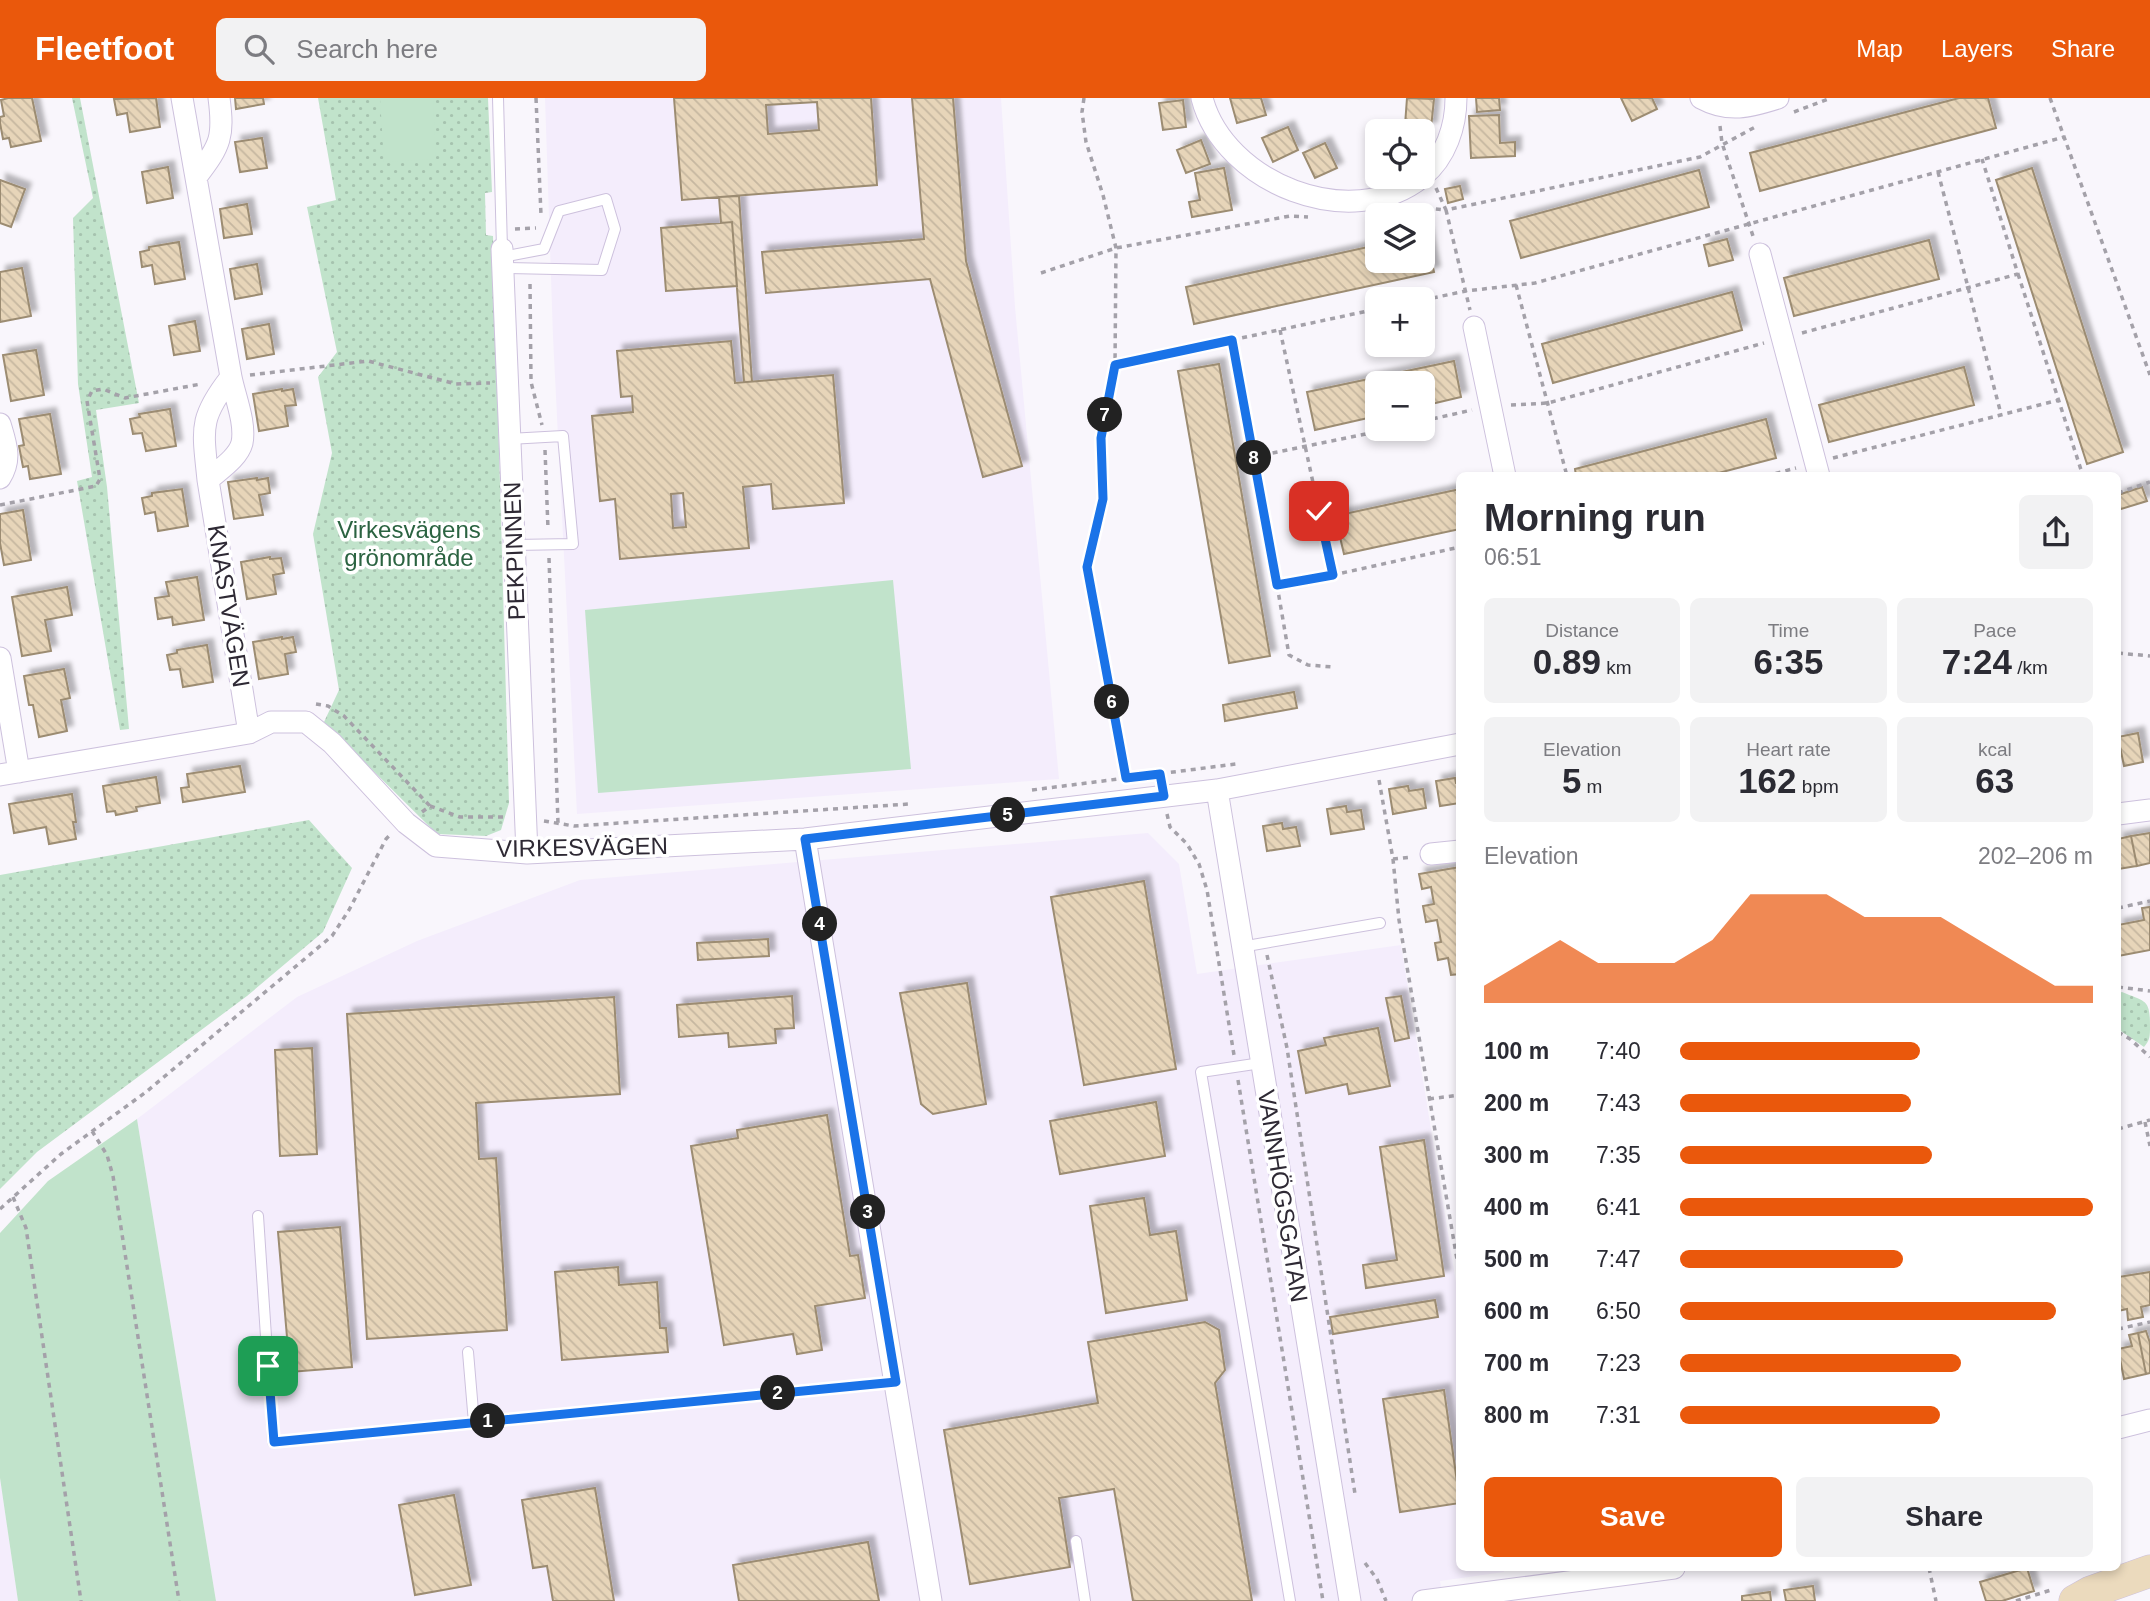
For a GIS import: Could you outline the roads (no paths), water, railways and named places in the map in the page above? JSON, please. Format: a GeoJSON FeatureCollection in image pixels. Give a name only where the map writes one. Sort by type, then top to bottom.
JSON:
{"type":"FeatureCollection","features":[{"type":"Feature","properties":{"kind":"main road"},"geometry":{"type":"LineString","coordinates":[[2075,1601],[2091,1592],[2150,1571]]}},
{"type":"Feature","properties":{"kind":"main road"},"geometry":{"type":"LineString","coordinates":[[2108,1601],[2150,1588]]}},
{"type":"Feature","properties":{"kind":"street"},"geometry":{"type":"LineString","coordinates":[[182,98],[242,427],[242,445],[232,459],[208,480]]}},
{"type":"Feature","properties":{"kind":"street"},"geometry":{"type":"LineString","coordinates":[[197,176],[212,156],[223,128],[219,98]]}},
{"type":"Feature","properties":{"kind":"street"},"geometry":{"type":"LineString","coordinates":[[1202,98],[1222,141],[1248,167],[1284,188],[1317,198],[1352,201],[1380,198],[1407,189]]}},
{"type":"Feature","properties":{"kind":"street"},"geometry":{"type":"LineString","coordinates":[[1435,160],[1445,147],[1456,119],[1456,98]]}},
{"type":"Feature","properties":{"kind":"street"},"geometry":{"type":"LineString","coordinates":[[1709,102],[1749,107],[1782,106]]}},
{"type":"Feature","properties":{"kind":"street"},"geometry":{"type":"LineString","coordinates":[[1760,254],[1818,469]]}},
{"type":"Feature","properties":{"kind":"street","name":"PEKPINNEN"},"geometry":{"type":"LineString","coordinates":[[502,258],[527,853]]}},
{"type":"Feature","properties":{"kind":"street"},"geometry":{"type":"LineString","coordinates":[[1474,327],[1505,472]]}},
{"type":"Feature","properties":{"kind":"street","name":"KNASTVÄGEN"},"geometry":{"type":"LineString","coordinates":[[231,377],[204,421],[208,480],[249,733]]}},
{"type":"Feature","properties":{"kind":"street"},"geometry":{"type":"LineString","coordinates":[[0,424],[8,454],[7,467],[0,478]]}},
{"type":"Feature","properties":{"kind":"street"},"geometry":{"type":"LineString","coordinates":[[0,657],[10,774]]}},
{"type":"Feature","properties":{"kind":"street","name":"VIRKESVÄGEN"},"geometry":{"type":"LineString","coordinates":[[10,774],[249,733],[271,722],[306,722],[332,743],[406,823],[436,846],[527,853],[805,839],[1217,790],[1456,745]]}},
{"type":"Feature","properties":{"kind":"street","name":"VANNHÖGSGATAN"},"geometry":{"type":"LineString","coordinates":[[1217,790],[1350,1601]]}},
{"type":"Feature","properties":{"kind":"street"},"geometry":{"type":"LineString","coordinates":[[2121,814],[2150,810]]}},
{"type":"Feature","properties":{"kind":"street"},"geometry":{"type":"LineString","coordinates":[[805,839],[931,1601]]}},
{"type":"Feature","properties":{"kind":"street"},"geometry":{"type":"LineString","coordinates":[[1431,854],[1456,851]]}},
{"type":"Feature","properties":{"kind":"street"},"geometry":{"type":"LineString","coordinates":[[2121,1427],[2150,1420]]}},
{"type":"Feature","properties":{"kind":"street"},"geometry":{"type":"LineString","coordinates":[[1423,1601],[1651,1571]]}},
{"type":"Feature","properties":{"kind":"lane"},"geometry":{"type":"LineString","coordinates":[[498,98],[502,258]]}},
{"type":"Feature","properties":{"kind":"lane"},"geometry":{"type":"LineString","coordinates":[[606,200],[615,229],[602,270],[534,269],[502,258],[544,249],[559,211],[606,200]]}},
{"type":"Feature","properties":{"kind":"lane"},"geometry":{"type":"LineString","coordinates":[[509,439],[564,436],[573,544],[514,545]]}},
{"type":"Feature","properties":{"kind":"lane"},"geometry":{"type":"LineString","coordinates":[[1241,947],[1380,923]]}},
{"type":"Feature","properties":{"kind":"lane"},"geometry":{"type":"LineString","coordinates":[[1261,1063],[1201,1072],[1290,1601]]}},
{"type":"Feature","properties":{"kind":"lane"},"geometry":{"type":"LineString","coordinates":[[258,1216],[274,1442],[896,1382]]}},
{"type":"Feature","properties":{"kind":"lane"},"geometry":{"type":"LineString","coordinates":[[468,1352],[474,1423]]}},
{"type":"Feature","properties":{"kind":"lane"},"geometry":{"type":"LineString","coordinates":[[1076,1541],[1084,1601]]}},
{"type":"Feature","properties":{"kind":"park label","name":"Virkesvägens grönområde"},"geometry":{"type":"Point","coordinates":[409,543]}}]}
